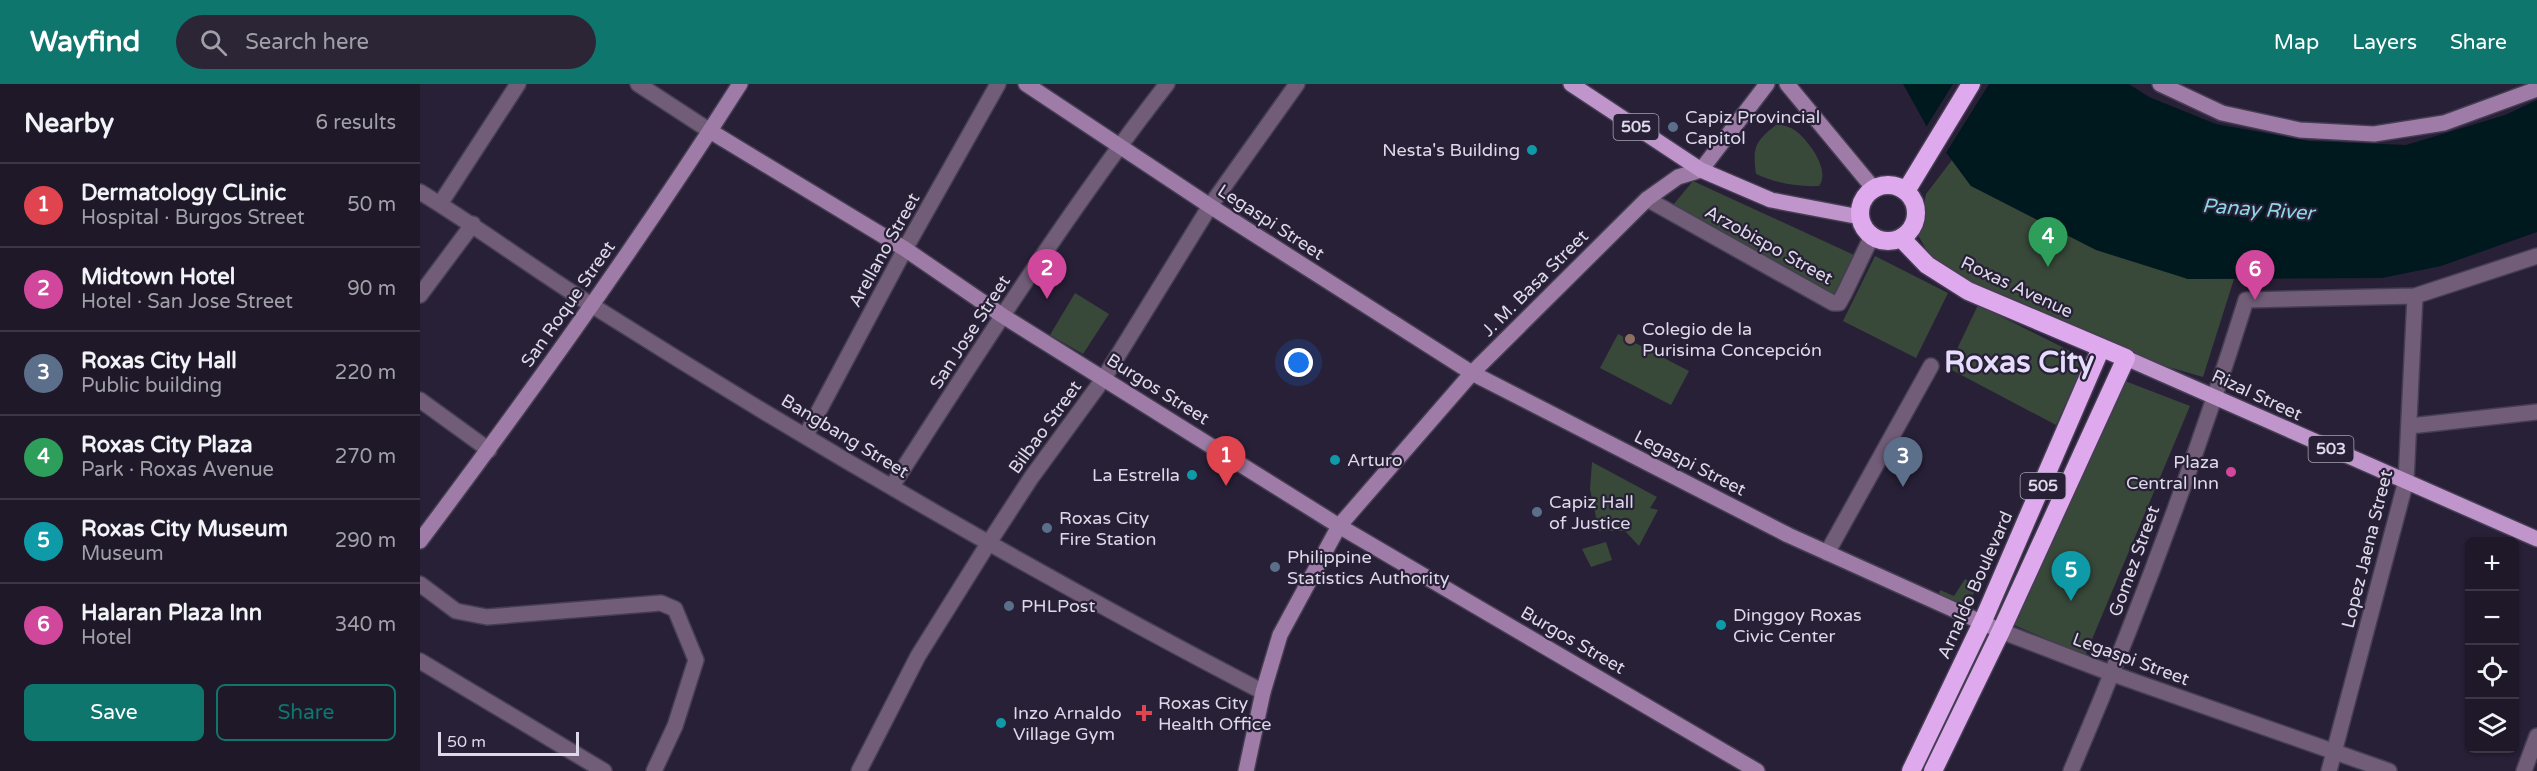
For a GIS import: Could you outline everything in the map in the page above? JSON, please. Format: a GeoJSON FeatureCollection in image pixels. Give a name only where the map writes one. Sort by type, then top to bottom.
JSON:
{"type":"FeatureCollection","features":[{"type":"Feature","properties":{"kind":"highway"},"geometry":{"type":"LineString","coordinates":[[1906,191],[1971,84]]}},
{"type":"Feature","properties":{"kind":"highway"},"geometry":{"type":"LineString","coordinates":[[1890,185],[1906,191],[1912,199],[1916,217],[1909,233],[1901,238],[1886,241],[1872,236],[1862,224],[1860,216],[1863,201],[1874,189],[1890,185]]}},
{"type":"Feature","properties":{"kind":"highway","name":"Roxas Avenue"},"geometry":{"type":"LineString","coordinates":[[1901,238],[1927,265],[1968,291],[2126,358]]}},
{"type":"Feature","properties":{"kind":"highway","name":"Arnaldo Boulevard"},"geometry":{"type":"LineString","coordinates":[[1911,771],[1982,623],[2101,348]]}},
{"type":"Feature","properties":{"kind":"highway","name":"505"},"geometry":{"type":"LineString","coordinates":[[1933,771],[2001,631],[2126,358]]}},
{"type":"Feature","properties":{"kind":"main road","name":"505"},"geometry":{"type":"LineString","coordinates":[[1571,84],[1701,170],[1771,200],[1860,216]]}},
{"type":"Feature","properties":{"kind":"main road","name":"Rizal Street"},"geometry":{"type":"LineString","coordinates":[[2126,358],[2537,539]]}},
{"type":"Feature","properties":{"kind":"street"},"geometry":{"type":"LineString","coordinates":[[440,204],[518,84]]}},
{"type":"Feature","properties":{"kind":"street","name":"Burgos Street"},"geometry":{"type":"LineString","coordinates":[[638,84],[710,131],[905,249],[1003,316],[1339,526],[1757,771]]}},
{"type":"Feature","properties":{"kind":"street","name":"San Roque Street"},"geometry":{"type":"LineString","coordinates":[[420,541],[489,450],[591,306],[740,84]]}},
{"type":"Feature","properties":{"kind":"street","name":"Arellano Street"},"geometry":{"type":"LineString","coordinates":[[806,435],[905,249],[998,84]]}},
{"type":"Feature","properties":{"kind":"street","name":"Legaspi Street"},"geometry":{"type":"LineString","coordinates":[[1026,84],[1210,206],[1472,373],[1827,553],[2001,631],[2113,674],[2335,750],[2389,771]]}},
{"type":"Feature","properties":{"kind":"street","name":"San Jose Street"},"geometry":{"type":"LineString","coordinates":[[892,486],[1003,316],[1119,147],[1167,84]]}},
{"type":"Feature","properties":{"kind":"street","name":"Bilbao Street"},"geometry":{"type":"LineString","coordinates":[[859,771],[918,656],[988,544],[1031,478],[1104,378],[1210,206],[1297,84]]}},
{"type":"Feature","properties":{"kind":"street"},"geometry":{"type":"LineString","coordinates":[[1701,170],[1767,84]]}},
{"type":"Feature","properties":{"kind":"street"},"geometry":{"type":"LineString","coordinates":[[1787,84],[1874,189]]}},
{"type":"Feature","properties":{"kind":"street"},"geometry":{"type":"LineString","coordinates":[[2160,84],[2222,113],[2300,130],[2374,134],[2444,123],[2537,88]]}},
{"type":"Feature","properties":{"kind":"street","name":"J. M. Basa Street"},"geometry":{"type":"LineString","coordinates":[[1246,771],[1263,692],[1280,635],[1339,526],[1472,373],[1647,199],[1678,177],[1701,170]]}},
{"type":"Feature","properties":{"kind":"street","name":"Bangbang Street"},"geometry":{"type":"LineString","coordinates":[[420,192],[473,224],[591,306],[988,544],[1263,692]]}},
{"type":"Feature","properties":{"kind":"street","name":"Arzobispo Street"},"geometry":{"type":"LineString","coordinates":[[1647,199],[1833,303],[1839,303],[1872,236]]}},
{"type":"Feature","properties":{"kind":"street"},"geometry":{"type":"LineString","coordinates":[[420,295],[473,224]]}},
{"type":"Feature","properties":{"kind":"street"},"geometry":{"type":"LineString","coordinates":[[2415,296],[2537,256]]}},
{"type":"Feature","properties":{"kind":"street","name":"Gomez Street"},"geometry":{"type":"LineString","coordinates":[[2071,771],[2113,674],[2216,397],[2246,300],[2415,296]]}},
{"type":"Feature","properties":{"kind":"street","name":"Lopez Jaena Street"},"geometry":{"type":"LineString","coordinates":[[2329,771],[2406,481],[2415,296]]}},
{"type":"Feature","properties":{"kind":"street"},"geometry":{"type":"LineString","coordinates":[[1827,553],[1931,366]]}},
{"type":"Feature","properties":{"kind":"street"},"geometry":{"type":"LineString","coordinates":[[420,400],[489,450]]}},
{"type":"Feature","properties":{"kind":"street"},"geometry":{"type":"LineString","coordinates":[[2410,426],[2537,412]]}},
{"type":"Feature","properties":{"kind":"street"},"geometry":{"type":"LineString","coordinates":[[420,584],[456,612],[487,617],[661,603],[675,609],[696,660],[675,726],[654,771]]}},
{"type":"Feature","properties":{"kind":"street"},"geometry":{"type":"LineString","coordinates":[[420,660],[604,771]]}},
{"type":"Feature","properties":{"kind":"street"},"geometry":{"type":"LineString","coordinates":[[2524,771],[2537,736]]}},
{"type":"Feature","properties":{"kind":"shaded area"},"geometry":{"type":"Polygon","coordinates":[[[1777,124],[1796,131],[1812,149],[1822,172],[1819,186],[1787,184],[1756,174],[1755,150],[1757,145],[1764,135],[1777,124]]]}},
{"type":"Feature","properties":{"kind":"shaded area"},"geometry":{"type":"Polygon","coordinates":[[[1952,160],[1971,186],[2188,279],[2234,279],[2203,377],[2148,361],[1962,280],[1930,256],[1919,237],[1926,194],[1952,160]]]}},
{"type":"Feature","properties":{"kind":"shaded area"},"geometry":{"type":"Polygon","coordinates":[[[1693,181],[1854,255],[1834,296],[1673,205],[1693,181]]]}},
{"type":"Feature","properties":{"kind":"shaded area"},"geometry":{"type":"Polygon","coordinates":[[[1875,256],[1948,293],[1916,358],[1843,321],[1875,256]]]}},
{"type":"Feature","properties":{"kind":"shaded area"},"geometry":{"type":"Polygon","coordinates":[[[1075,293],[1109,314],[1083,354],[1050,335],[1075,293]]]}},
{"type":"Feature","properties":{"kind":"shaded area"},"geometry":{"type":"Polygon","coordinates":[[[1978,305],[2086,359],[2056,425],[1948,368],[1978,305]]]}},
{"type":"Feature","properties":{"kind":"shaded area"},"geometry":{"type":"Polygon","coordinates":[[[1618,334],[1689,371],[1671,405],[1600,368],[1618,334]]]}},
{"type":"Feature","properties":{"kind":"shaded area"},"geometry":{"type":"Polygon","coordinates":[[[2125,381],[2190,406],[2085,656],[2014,625],[2125,381]]]}},
{"type":"Feature","properties":{"kind":"shaded area"},"geometry":{"type":"Polygon","coordinates":[[[1592,462],[1657,497],[1650,508],[1658,510],[1639,546],[1625,531],[1599,531],[1590,489],[1592,462]]]}},
{"type":"Feature","properties":{"kind":"shaded area"},"geometry":{"type":"Polygon","coordinates":[[[1606,542],[1612,560],[1591,567],[1582,549],[1606,542]]]}},
{"type":"Feature","properties":{"kind":"shaded area"},"geometry":{"type":"Polygon","coordinates":[[[1965,579],[1978,586],[1966,607],[1939,594],[1940,590],[1954,596],[1965,579]]]}},
{"type":"Feature","properties":{"kind":"water","name":"Panay River"},"geometry":{"type":"Polygon","coordinates":[[[1903,84],[2129,84],[2149,97],[2216,124],[2309,141],[2406,145],[2505,115],[2537,100],[2537,232],[2441,266],[2382,278],[2188,279],[2096,250],[1971,186],[1927,127],[1903,84]]]}},
{"type":"Feature","properties":{"kind":"pier"},"geometry":{"type":"Polygon","coordinates":[[[1953,84],[1989,84],[1944,156],[1925,129],[1953,84]]]}},
{"type":"Feature","properties":{"kind":"place","name":"Capiz Provincial Capitol"},"geometry":{"type":"Point","coordinates":[1673,127]}},
{"type":"Feature","properties":{"kind":"place","name":"Nesta's Building"},"geometry":{"type":"Point","coordinates":[1532,150]}},
{"type":"Feature","properties":{"kind":"place","name":"Roxas City Plaza"},"geometry":{"type":"Point","coordinates":[2048,267]}},
{"type":"Feature","properties":{"kind":"place","name":"Midtown Hotel"},"geometry":{"type":"Point","coordinates":[1047,299]}},
{"type":"Feature","properties":{"kind":"place","name":"Halaran Plaza Inn"},"geometry":{"type":"Point","coordinates":[2255,300]}},
{"type":"Feature","properties":{"kind":"place","name":"Colegio de la Purisima Concepción"},"geometry":{"type":"Point","coordinates":[1630,339]}},
{"type":"Feature","properties":{"kind":"place","name":"Arturo"},"geometry":{"type":"Point","coordinates":[1335,460]}},
{"type":"Feature","properties":{"kind":"place","name":"Plaza Central Inn"},"geometry":{"type":"Point","coordinates":[2231,472]}},
{"type":"Feature","properties":{"kind":"place","name":"La Estrella"},"geometry":{"type":"Point","coordinates":[1192,475]}},
{"type":"Feature","properties":{"kind":"place","name":"Dermatology CLinic"},"geometry":{"type":"Point","coordinates":[1226,486]}},
{"type":"Feature","properties":{"kind":"place","name":"Roxas City Hall"},"geometry":{"type":"Point","coordinates":[1903,487]}},
{"type":"Feature","properties":{"kind":"place","name":"Capiz Hall of Justice"},"geometry":{"type":"Point","coordinates":[1537,512]}},
{"type":"Feature","properties":{"kind":"place","name":"Roxas City Fire Station"},"geometry":{"type":"Point","coordinates":[1047,528]}},
{"type":"Feature","properties":{"kind":"place","name":"Philippine Statistics Authority"},"geometry":{"type":"Point","coordinates":[1275,567]}},
{"type":"Feature","properties":{"kind":"place","name":"Roxas City Museum"},"geometry":{"type":"Point","coordinates":[2071,601]}},
{"type":"Feature","properties":{"kind":"place","name":"PHLPost"},"geometry":{"type":"Point","coordinates":[1009,606]}},
{"type":"Feature","properties":{"kind":"place","name":"Dinggoy Roxas Civic Center"},"geometry":{"type":"Point","coordinates":[1721,625]}},
{"type":"Feature","properties":{"kind":"place","name":"Roxas City Health Office"},"geometry":{"type":"Point","coordinates":[1144,713]}},
{"type":"Feature","properties":{"kind":"place","name":"Inzo Arnaldo Village Gym"},"geometry":{"type":"Point","coordinates":[1001,723]}},
{"type":"Feature","properties":{"kind":"district","name":"Roxas City"},"geometry":{"type":"Point","coordinates":[2019,362]}}]}
